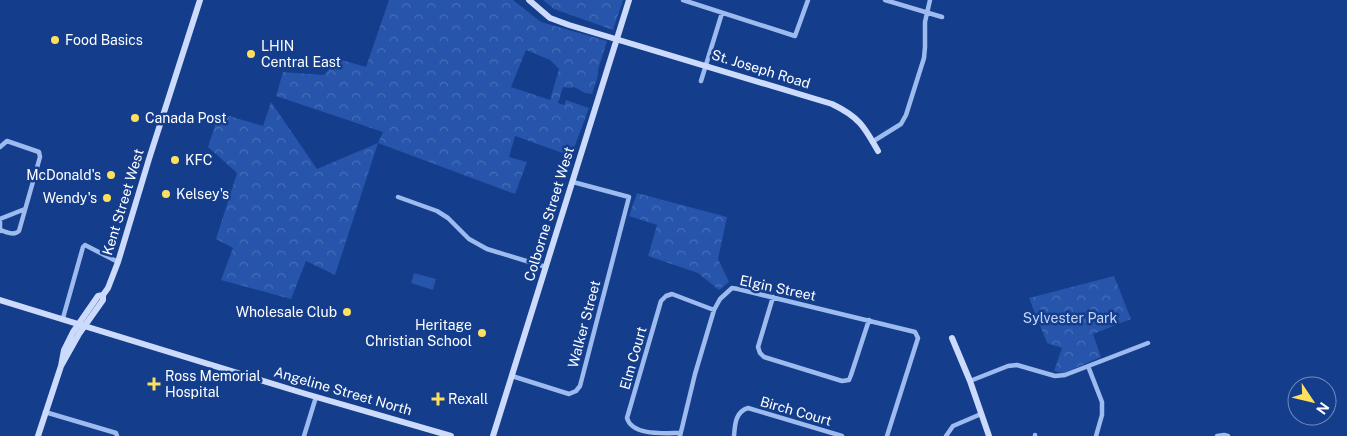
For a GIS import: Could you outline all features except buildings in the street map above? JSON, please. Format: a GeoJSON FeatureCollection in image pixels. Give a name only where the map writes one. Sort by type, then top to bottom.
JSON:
{"type":"FeatureCollection","features":[{"type":"Feature","properties":{"kind":"street","name":"Kent Street West"},"geometry":{"type":"LineString","coordinates":[[38,436],[64,350],[71,335],[81,325],[98,296],[104,295],[111,281],[200,0]]}},
{"type":"Feature","properties":{"kind":"street","name":"St. Joseph Road"},"geometry":{"type":"LineString","coordinates":[[529,0],[550,18],[569,25],[843,109],[855,117],[866,129],[878,152]]}},
{"type":"Feature","properties":{"kind":"street","name":"Colborne Street West"},"geometry":{"type":"LineString","coordinates":[[493,436],[629,0]]}},
{"type":"Feature","properties":{"kind":"street"},"geometry":{"type":"LineString","coordinates":[[683,0],[795,36],[808,0]]}},
{"type":"Feature","properties":{"kind":"street"},"geometry":{"type":"LineString","coordinates":[[885,0],[942,17]]}},
{"type":"Feature","properties":{"kind":"street"},"geometry":{"type":"LineString","coordinates":[[872,142],[901,124],[906,115],[924,58],[926,12],[930,0]]}},
{"type":"Feature","properties":{"kind":"street"},"geometry":{"type":"LineString","coordinates":[[701,81],[722,13]]}},
{"type":"Feature","properties":{"kind":"street"},"geometry":{"type":"LineString","coordinates":[[0,147],[7,141],[39,152],[40,157],[19,231],[17,234],[14,234],[0,230],[0,219],[25,209]]}},
{"type":"Feature","properties":{"kind":"street","name":"Walker Street"},"geometry":{"type":"LineString","coordinates":[[512,376],[569,394],[576,391],[580,386],[629,197],[572,182]]}},
{"type":"Feature","properties":{"kind":"street"},"geometry":{"type":"LineString","coordinates":[[398,197],[437,211],[448,218],[469,239],[487,249],[546,267]]}},
{"type":"Feature","properties":{"kind":"street"},"geometry":{"type":"LineString","coordinates":[[62,318],[82,247],[85,245],[118,262]]}},
{"type":"Feature","properties":{"kind":"street","name":"Elgin Street"},"geometry":{"type":"LineString","coordinates":[[680,434],[714,310],[720,298],[732,288],[915,332],[918,338],[887,436]]}},
{"type":"Feature","properties":{"kind":"street","name":"Elm Court"},"geometry":{"type":"LineString","coordinates":[[680,434],[638,432],[628,423],[627,418],[661,301],[666,296],[672,294],[714,310]]}},
{"type":"Feature","properties":{"kind":"street"},"geometry":{"type":"LineString","coordinates":[[773,297],[758,347],[764,357],[842,381],[848,380],[852,375],[869,320]]}},
{"type":"Feature","properties":{"kind":"street","name":"Angeline Street North"},"geometry":{"type":"LineString","coordinates":[[0,300],[316,397],[451,436]]}},
{"type":"Feature","properties":{"kind":"street"},"geometry":{"type":"LineString","coordinates":[[952,338],[970,380],[989,436]]}},
{"type":"Feature","properties":{"kind":"street"},"geometry":{"type":"LineString","coordinates":[[970,380],[1008,366],[1017,365],[1055,376],[1066,376],[1148,343]]}},
{"type":"Feature","properties":{"kind":"street"},"geometry":{"type":"LineString","coordinates":[[1088,366],[1102,402],[1102,415],[1096,436]]}},
{"type":"Feature","properties":{"kind":"street"},"geometry":{"type":"LineString","coordinates":[[304,436],[316,397]]}},
{"type":"Feature","properties":{"kind":"street","name":"Birch Court"},"geometry":{"type":"LineString","coordinates":[[734,436],[736,420],[741,411],[748,408],[842,436]]}},
{"type":"Feature","properties":{"kind":"street"},"geometry":{"type":"LineString","coordinates":[[45,412],[116,433],[117,435]]}},
{"type":"Feature","properties":{"kind":"street"},"geometry":{"type":"LineString","coordinates":[[946,436],[953,426],[981,414]]}},
{"type":"Feature","properties":{"kind":"street"},"geometry":{"type":"LineString","coordinates":[[1217,436],[1228,436]]}},
{"type":"Feature","properties":{"kind":"green space"},"geometry":{"type":"Polygon","coordinates":[[[389,0],[513,0],[541,22],[607,41],[592,94],[585,93],[574,87],[563,87],[558,103],[564,105],[566,100],[589,108],[571,156],[515,136],[509,157],[527,162],[515,194],[378,143],[383,132],[276,96],[283,72],[324,75],[338,59],[366,67],[389,0]],[[526,50],[511,87],[550,100],[559,69],[550,60],[526,50]]]}},
{"type":"Feature","properties":{"kind":"green space"},"geometry":{"type":"Polygon","coordinates":[[[543,0],[623,0],[613,30],[554,9],[543,0]]]}},
{"type":"Feature","properties":{"kind":"green space"},"geometry":{"type":"Polygon","coordinates":[[[271,102],[317,169],[378,143],[335,275],[306,261],[291,299],[221,280],[233,248],[216,239],[237,173],[208,147],[219,113],[263,126],[271,102]]]}},
{"type":"Feature","properties":{"kind":"green space"},"geometry":{"type":"Polygon","coordinates":[[[637,193],[727,217],[718,259],[729,282],[719,290],[698,273],[648,256],[657,225],[629,216],[637,193]]]}},
{"type":"Feature","properties":{"kind":"green space"},"geometry":{"type":"Polygon","coordinates":[[[414,273],[436,279],[433,290],[411,283],[414,273]]]}},
{"type":"Feature","properties":{"kind":"green space","name":"Sylvester Park"},"geometry":{"type":"Polygon","coordinates":[[[1114,276],[1131,319],[1093,334],[1101,357],[1064,373],[1054,371],[1062,348],[1047,343],[1029,298],[1114,276]]]}},
{"type":"Feature","properties":{"kind":"place","name":"Food Basics"},"geometry":{"type":"Point","coordinates":[55,40]}},
{"type":"Feature","properties":{"kind":"place","name":"LHIN Central East"},"geometry":{"type":"Point","coordinates":[251,54]}},
{"type":"Feature","properties":{"kind":"place","name":"Canada Post"},"geometry":{"type":"Point","coordinates":[135,118]}},
{"type":"Feature","properties":{"kind":"place","name":"KFC"},"geometry":{"type":"Point","coordinates":[175,160]}},
{"type":"Feature","properties":{"kind":"place","name":"McDonald's"},"geometry":{"type":"Point","coordinates":[111,175]}},
{"type":"Feature","properties":{"kind":"place","name":"Kelsey's"},"geometry":{"type":"Point","coordinates":[166,194]}},
{"type":"Feature","properties":{"kind":"place","name":"Wendy's"},"geometry":{"type":"Point","coordinates":[107,198]}},
{"type":"Feature","properties":{"kind":"place","name":"Wholesale Club"},"geometry":{"type":"Point","coordinates":[347,312]}},
{"type":"Feature","properties":{"kind":"place","name":"Heritage Christian School"},"geometry":{"type":"Point","coordinates":[482,333]}},
{"type":"Feature","properties":{"kind":"place","name":"Ross Memorial Hospital"},"geometry":{"type":"Point","coordinates":[154,384]}},
{"type":"Feature","properties":{"kind":"place","name":"Rexall"},"geometry":{"type":"Point","coordinates":[438,399]}}]}
